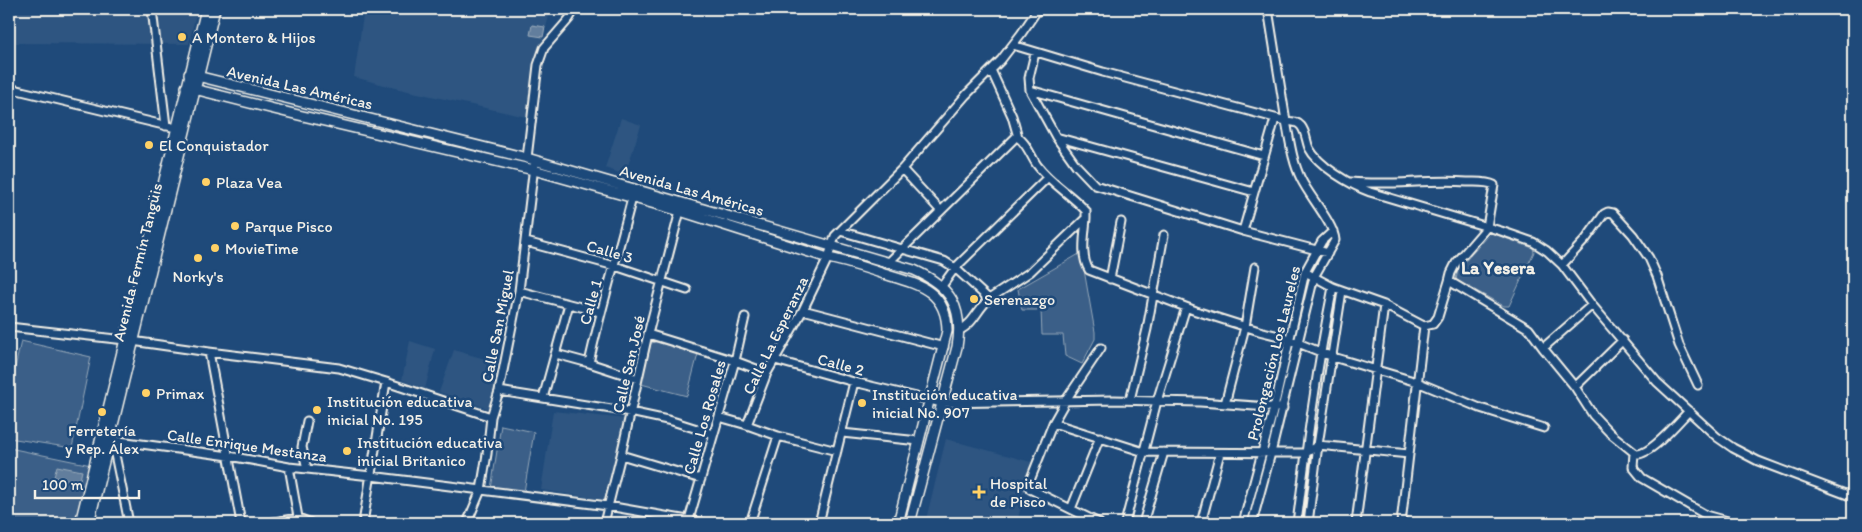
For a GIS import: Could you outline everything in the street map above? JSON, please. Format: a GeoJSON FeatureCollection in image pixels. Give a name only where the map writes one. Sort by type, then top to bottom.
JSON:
{"type":"FeatureCollection","features":[{"type":"Feature","properties":{"kind":"main road","name":"Avenida Fermín Tangüis"},"geometry":{"type":"LineString","coordinates":[[194,76],[206,9]]}},
{"type":"Feature","properties":{"kind":"main road","name":"Avenida Fermín Tangüis"},"geometry":{"type":"LineString","coordinates":[[153,242],[176,128],[215,9]]}},
{"type":"Feature","properties":{"kind":"main road","name":"Avenida Las Américas"},"geometry":{"type":"LineString","coordinates":[[194,76],[532,159],[888,263],[926,276],[942,286]]}},
{"type":"Feature","properties":{"kind":"main road","name":"Avenida Fermín Tangüis"},"geometry":{"type":"LineString","coordinates":[[89,523],[129,340],[153,242],[192,103],[190,88]]}},
{"type":"Feature","properties":{"kind":"main road","name":"Avenida Las Américas"},"geometry":{"type":"LineString","coordinates":[[190,88],[534,170],[680,211],[828,258],[847,262],[916,284],[928,291],[939,301],[945,315],[947,332],[898,523]]}},
{"type":"Feature","properties":{"kind":"main road"},"geometry":{"type":"LineString","coordinates":[[192,103],[199,96],[209,94]]}},
{"type":"Feature","properties":{"kind":"main road"},"geometry":{"type":"LineString","coordinates":[[486,159],[488,148]]}},
{"type":"Feature","properties":{"kind":"main road"},"geometry":{"type":"LineString","coordinates":[[910,523],[957,347],[959,332],[956,310],[949,294],[942,286]]}},
{"type":"Feature","properties":{"kind":"main road","name":"Avenida Fermín Tangüis"},"geometry":{"type":"LineString","coordinates":[[80,523],[109,435]]}},
{"type":"Feature","properties":{"kind":"street"},"geometry":{"type":"LineString","coordinates":[[152,9],[166,126]]}},
{"type":"Feature","properties":{"kind":"street","name":"Calle San Miguel"},"geometry":{"type":"LineString","coordinates":[[467,523],[481,490],[491,417],[499,391],[519,290],[534,170],[532,159],[538,65],[544,48],[569,19],[575,9]]}},
{"type":"Feature","properties":{"kind":"street","name":"Calle La Esperanza"},"geometry":{"type":"LineString","coordinates":[[747,425],[767,373],[803,310],[828,258],[833,238],[902,169],[991,70],[1013,44],[1038,9]]}},
{"type":"Feature","properties":{"kind":"street"},"geometry":{"type":"LineString","coordinates":[[1268,9],[1286,121],[1296,167],[1308,191],[1333,231]]}},
{"type":"Feature","properties":{"kind":"street"},"geometry":{"type":"LineString","coordinates":[[1013,44],[1035,53],[1275,119],[1295,122],[1303,129],[1310,149],[1320,161],[1357,187],[1386,198],[1534,242],[1562,265],[1592,305],[1657,382],[1717,437],[1758,461],[1853,497]]}},
{"type":"Feature","properties":{"kind":"street"},"geometry":{"type":"LineString","coordinates":[[1035,53],[1029,78],[1030,90],[1056,137],[1076,165],[1095,185],[1243,231],[1328,253]]}},
{"type":"Feature","properties":{"kind":"street"},"geometry":{"type":"LineString","coordinates":[[991,70],[1012,116],[1018,137],[1036,164],[1047,178],[1086,211],[1085,263],[1089,270],[1186,307],[1294,342],[1333,357],[1417,382],[1480,408],[1544,428]]}},
{"type":"Feature","properties":{"kind":"street"},"geometry":{"type":"LineString","coordinates":[[9,88],[176,128]]}},
{"type":"Feature","properties":{"kind":"street"},"geometry":{"type":"LineString","coordinates":[[1030,90],[1264,156]]}},
{"type":"Feature","properties":{"kind":"street"},"geometry":{"type":"LineString","coordinates":[[1243,231],[1275,119]]}},
{"type":"Feature","properties":{"kind":"street"},"geometry":{"type":"LineString","coordinates":[[888,263],[1018,137]]}},
{"type":"Feature","properties":{"kind":"street"},"geometry":{"type":"LineString","coordinates":[[1056,137],[1254,192]]}},
{"type":"Feature","properties":{"kind":"street"},"geometry":{"type":"LineString","coordinates":[[902,169],[941,211]]}},
{"type":"Feature","properties":{"kind":"street"},"geometry":{"type":"LineString","coordinates":[[942,286],[955,268],[1047,178]]}},
{"type":"Feature","properties":{"kind":"street"},"geometry":{"type":"LineString","coordinates":[[1305,272],[1333,287],[1384,306],[1424,326],[1433,324],[1438,317],[1451,273],[1456,263],[1487,227],[1493,183],[1445,180],[1379,184],[1348,181]]}},
{"type":"Feature","properties":{"kind":"street","name":"Calle 1"},"geometry":{"type":"LineString","coordinates":[[589,363],[600,312],[615,266],[632,198]]}},
{"type":"Feature","properties":{"kind":"street","name":"Calle San José"},"geometry":{"type":"LineString","coordinates":[[604,523],[648,334],[680,211]]}},
{"type":"Feature","properties":{"kind":"street"},"geometry":{"type":"LineString","coordinates":[[1562,265],[1586,240],[1604,214],[1608,212],[1613,213],[1633,235],[1649,258],[1657,276],[1679,345],[1698,385]]}},
{"type":"Feature","properties":{"kind":"street"},"geometry":{"type":"LineString","coordinates":[[959,332],[971,324],[978,311],[989,299],[1030,272],[1086,218]]}},
{"type":"Feature","properties":{"kind":"street"},"geometry":{"type":"LineString","coordinates":[[1110,279],[1121,222]]}},
{"type":"Feature","properties":{"kind":"street"},"geometry":{"type":"LineString","coordinates":[[840,231],[944,261],[955,268],[989,299]]}},
{"type":"Feature","properties":{"kind":"street","name":"Prolongación Los Laureles"},"geometry":{"type":"LineString","coordinates":[[1243,523],[1274,408],[1294,342],[1314,277],[1335,240],[1333,231],[1325,237],[1316,250],[1305,272],[1294,342],[1283,408],[1252,523]]}},
{"type":"Feature","properties":{"kind":"street"},"geometry":{"type":"LineString","coordinates":[[1130,400],[1147,329],[1164,235]]}},
{"type":"Feature","properties":{"kind":"street","name":"Calle 3"},"geometry":{"type":"LineString","coordinates":[[526,242],[615,266],[687,290]]}},
{"type":"Feature","properties":{"kind":"street"},"geometry":{"type":"LineString","coordinates":[[1225,404],[1245,327],[1255,267]]}},
{"type":"Feature","properties":{"kind":"street"},"geometry":{"type":"LineString","coordinates":[[1449,282],[1529,329],[1599,421],[1634,453],[1643,454],[1690,411]]}},
{"type":"Feature","properties":{"kind":"street"},"geometry":{"type":"LineString","coordinates":[[1298,523],[1320,352],[1333,287]]}},
{"type":"Feature","properties":{"kind":"street"},"geometry":{"type":"LineString","coordinates":[[519,290],[600,312]]}},
{"type":"Feature","properties":{"kind":"street"},"geometry":{"type":"LineString","coordinates":[[1308,523],[1342,290]]}},
{"type":"Feature","properties":{"kind":"street"},"geometry":{"type":"LineString","coordinates":[[543,398],[569,304]]}},
{"type":"Feature","properties":{"kind":"street"},"geometry":{"type":"LineString","coordinates":[[1542,348],[1592,305]]}},
{"type":"Feature","properties":{"kind":"street"},"geometry":{"type":"LineString","coordinates":[[1356,523],[1384,306]]}},
{"type":"Feature","properties":{"kind":"street"},"geometry":{"type":"LineString","coordinates":[[1125,523],[1157,401],[1186,307]]}},
{"type":"Feature","properties":{"kind":"street"},"geometry":{"type":"LineString","coordinates":[[803,310],[944,347]]}},
{"type":"Feature","properties":{"kind":"street","name":"Calle Los Rosales"},"geometry":{"type":"LineString","coordinates":[[688,522],[735,361],[745,317]]}},
{"type":"Feature","properties":{"kind":"street"},"geometry":{"type":"LineString","coordinates":[[1401,523],[1424,326]]}},
{"type":"Feature","properties":{"kind":"street"},"geometry":{"type":"LineString","coordinates":[[9,327],[129,340],[339,368],[491,417]]}},
{"type":"Feature","properties":{"kind":"street"},"geometry":{"type":"LineString","coordinates":[[648,334],[767,373]]}},
{"type":"Feature","properties":{"kind":"street"},"geometry":{"type":"LineString","coordinates":[[1575,387],[1623,340]]}},
{"type":"Feature","properties":{"kind":"street"},"geometry":{"type":"LineString","coordinates":[[1099,523],[1030,489],[1029,481],[1054,422],[1066,400],[1101,348]]}},
{"type":"Feature","properties":{"kind":"street"},"geometry":{"type":"LineString","coordinates":[[209,352],[241,523]]}},
{"type":"Feature","properties":{"kind":"street"},"geometry":{"type":"LineString","coordinates":[[556,354],[638,378]]}},
{"type":"Feature","properties":{"kind":"street","name":"Calle 2"},"geometry":{"type":"LineString","coordinates":[[775,360],[854,382],[942,402],[1130,400],[1283,408]]}},
{"type":"Feature","properties":{"kind":"street"},"geometry":{"type":"LineString","coordinates":[[363,523],[386,382]]}},
{"type":"Feature","properties":{"kind":"street"},"geometry":{"type":"LineString","coordinates":[[819,523],[854,382]]}},
{"type":"Feature","properties":{"kind":"street"},"geometry":{"type":"LineString","coordinates":[[499,391],[630,412],[672,421],[713,434]]}},
{"type":"Feature","properties":{"kind":"street"},"geometry":{"type":"LineString","coordinates":[[719,417],[778,436],[837,451]]}},
{"type":"Feature","properties":{"kind":"street"},"geometry":{"type":"LineString","coordinates":[[307,421],[302,447],[307,469]]}},
{"type":"Feature","properties":{"kind":"street"},"geometry":{"type":"LineString","coordinates":[[1054,422],[1144,452],[1306,452],[1318,445],[1409,454]]}},
{"type":"Feature","properties":{"kind":"street"},"geometry":{"type":"LineString","coordinates":[[842,433],[919,441]]}},
{"type":"Feature","properties":{"kind":"street"},"geometry":{"type":"LineString","coordinates":[[109,435],[128,523]]}},
{"type":"Feature","properties":{"kind":"street","name":"Calle Enrique Mestanza"},"geometry":{"type":"LineString","coordinates":[[109,435],[289,468],[371,476],[608,506],[688,522],[705,523]]}},
{"type":"Feature","properties":{"kind":"street"},"geometry":{"type":"LineString","coordinates":[[750,523],[778,436]]}},
{"type":"Feature","properties":{"kind":"street"},"geometry":{"type":"LineString","coordinates":[[1071,509],[1100,436]]}},
{"type":"Feature","properties":{"kind":"street"},"geometry":{"type":"LineString","coordinates":[[1143,523],[1164,452]]}},
{"type":"Feature","properties":{"kind":"street"},"geometry":{"type":"LineString","coordinates":[[1200,523],[1220,453]]}},
{"type":"Feature","properties":{"kind":"street"},"geometry":{"type":"LineString","coordinates":[[1634,453],[1633,467],[1642,478],[1706,515],[1735,523]]}},
{"type":"Feature","properties":{"kind":"street"},"geometry":{"type":"LineString","coordinates":[[621,455],[701,479]]}},
{"type":"Feature","properties":{"kind":"street"},"geometry":{"type":"LineString","coordinates":[[289,468],[299,520]]}},
{"type":"Feature","properties":{"kind":"street"},"geometry":{"type":"LineString","coordinates":[[268,523],[299,520],[311,523]]}},
{"type":"Feature","properties":{"kind":"shaded area"},"geometry":{"type":"Polygon","coordinates":[[[9,9],[197,9],[189,44],[9,43],[9,9]]]}},
{"type":"Feature","properties":{"kind":"shaded area"},"geometry":{"type":"Polygon","coordinates":[[[364,9],[544,9],[549,16],[540,51],[531,118],[399,89],[354,77],[364,9]]]}},
{"type":"Feature","properties":{"kind":"shaded area"},"geometry":{"type":"Polygon","coordinates":[[[532,25],[545,27],[543,37],[530,35],[532,25]]]}},
{"type":"Feature","properties":{"kind":"shaded area"},"geometry":{"type":"Polygon","coordinates":[[[621,118],[641,125],[625,175],[605,168],[621,118]]]}},
{"type":"Feature","properties":{"kind":"shaded area"},"geometry":{"type":"Polygon","coordinates":[[[1491,233],[1533,248],[1534,252],[1509,306],[1504,306],[1456,280],[1458,269],[1491,233]]]}},
{"type":"Feature","properties":{"kind":"shaded area"},"geometry":{"type":"Polygon","coordinates":[[[1081,253],[1095,332],[1095,339],[1082,364],[1065,356],[1063,335],[1042,335],[1041,310],[1022,310],[1018,289],[1081,253]]]}},
{"type":"Feature","properties":{"kind":"shaded area"},"geometry":{"type":"Polygon","coordinates":[[[21,341],[91,357],[72,448],[9,438],[9,395],[21,341]]]}},
{"type":"Feature","properties":{"kind":"shaded area"},"geometry":{"type":"Polygon","coordinates":[[[410,341],[435,349],[425,389],[402,380],[410,341]]]}},
{"type":"Feature","properties":{"kind":"shaded area"},"geometry":{"type":"Polygon","coordinates":[[[656,342],[698,354],[687,396],[641,384],[651,343],[656,342]]]}},
{"type":"Feature","properties":{"kind":"shaded area"},"geometry":{"type":"Polygon","coordinates":[[[454,350],[499,363],[496,369],[502,372],[492,410],[439,392],[454,350]]]}},
{"type":"Feature","properties":{"kind":"shaded area"},"geometry":{"type":"Polygon","coordinates":[[[553,411],[626,419],[605,500],[541,490],[553,411]]]}},
{"type":"Feature","properties":{"kind":"shaded area"},"geometry":{"type":"Polygon","coordinates":[[[501,425],[534,432],[524,492],[491,489],[501,425]]]}},
{"type":"Feature","properties":{"kind":"shaded area","name":"Hospital de Pisco"},"geometry":{"type":"Polygon","coordinates":[[[946,439],[1031,462],[1017,523],[925,523],[946,439]]]}},
{"type":"Feature","properties":{"kind":"shaded area"},"geometry":{"type":"Polygon","coordinates":[[[9,448],[91,465],[77,523],[9,523],[9,448]]]}},
{"type":"Feature","properties":{"kind":"shaded area"},"geometry":{"type":"Polygon","coordinates":[[[57,466],[82,471],[79,483],[54,477],[57,466]]]}},
{"type":"Feature","properties":{"kind":"place","name":"A Montero & Hijos"},"geometry":{"type":"Point","coordinates":[182,37]}},
{"type":"Feature","properties":{"kind":"place","name":"El Conquistador"},"geometry":{"type":"Point","coordinates":[149,145]}},
{"type":"Feature","properties":{"kind":"place","name":"Plaza Vea"},"geometry":{"type":"Point","coordinates":[206,182]}},
{"type":"Feature","properties":{"kind":"place","name":"Parque Pisco"},"geometry":{"type":"Point","coordinates":[235,226]}},
{"type":"Feature","properties":{"kind":"place","name":"MovieTime"},"geometry":{"type":"Point","coordinates":[215,248]}},
{"type":"Feature","properties":{"kind":"place","name":"Norky's"},"geometry":{"type":"Point","coordinates":[198,258]}},
{"type":"Feature","properties":{"kind":"place","name":"Serenazgo"},"geometry":{"type":"Point","coordinates":[974,299]}},
{"type":"Feature","properties":{"kind":"place","name":"Primax"},"geometry":{"type":"Point","coordinates":[146,393]}},
{"type":"Feature","properties":{"kind":"place","name":"Institución educativa inicial No. 907"},"geometry":{"type":"Point","coordinates":[862,403]}},
{"type":"Feature","properties":{"kind":"place","name":"Institución educativa inicial No. 195"},"geometry":{"type":"Point","coordinates":[317,410]}},
{"type":"Feature","properties":{"kind":"place","name":"Ferretería y Rep. Álex"},"geometry":{"type":"Point","coordinates":[102,412]}},
{"type":"Feature","properties":{"kind":"place","name":"Institución educativa inicial Britanico"},"geometry":{"type":"Point","coordinates":[347,451]}},
{"type":"Feature","properties":{"kind":"place","name":"Hospital de Pisco"},"geometry":{"type":"Point","coordinates":[979,492]}},
{"type":"Feature","properties":{"kind":"district","name":"La Yesera"},"geometry":{"type":"Point","coordinates":[1498,268]}}]}
